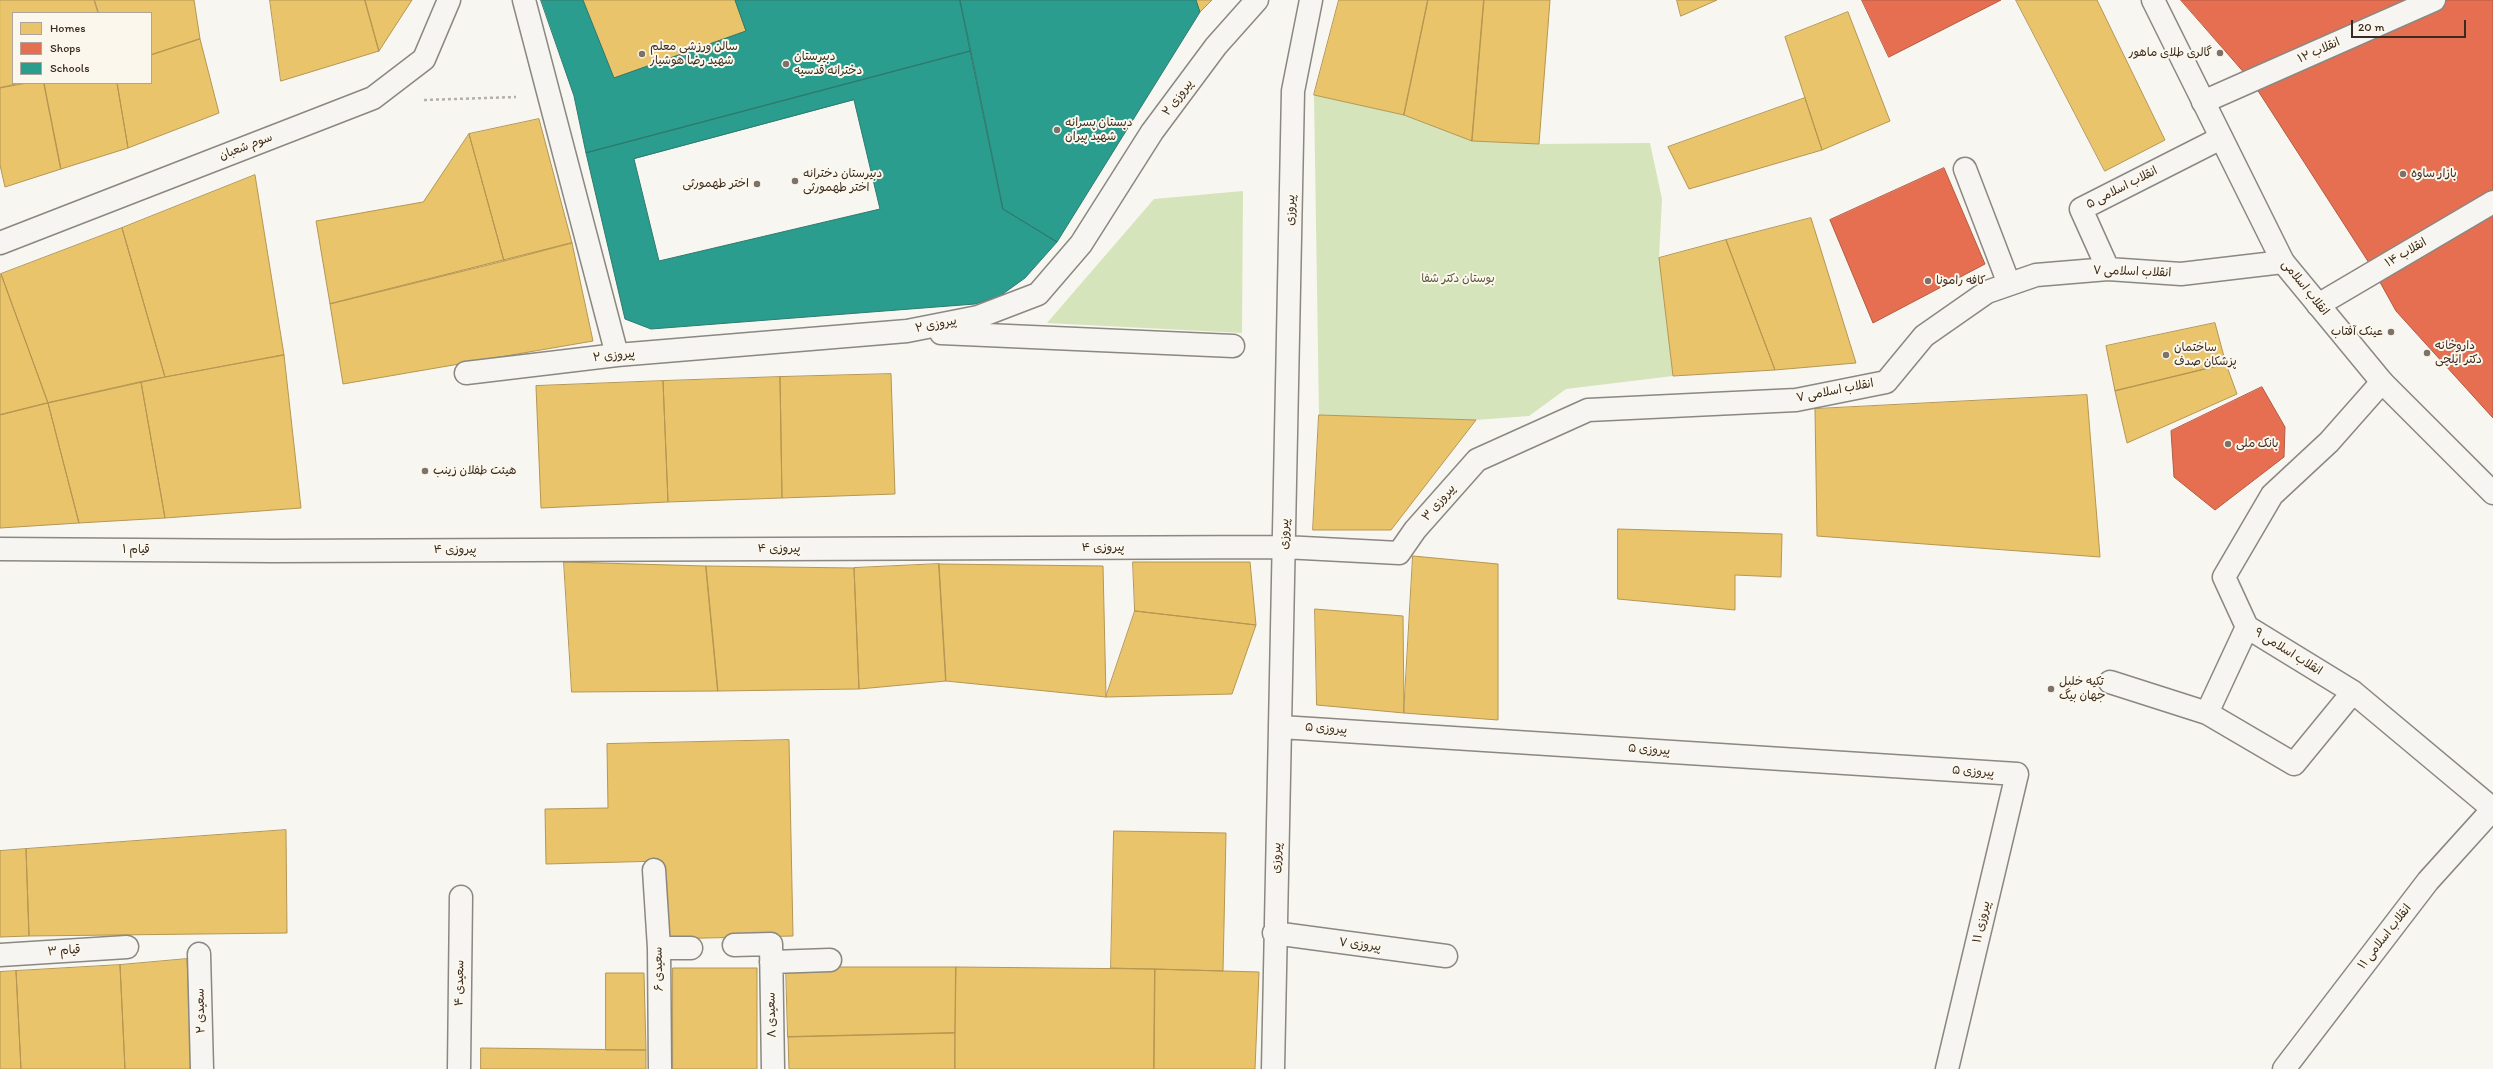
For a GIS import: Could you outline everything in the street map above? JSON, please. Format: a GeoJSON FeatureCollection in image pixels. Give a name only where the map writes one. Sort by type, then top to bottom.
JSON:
{"type":"FeatureCollection","features":[{"type":"Feature","properties":{"kind":"street","name":"سوم شعبان"},"geometry":{"type":"LineString","coordinates":[[0,243],[373,98],[424,59],[449,0]]}},
{"type":"Feature","properties":{"kind":"street"},"geometry":{"type":"LineString","coordinates":[[524,0],[617,355]]}},
{"type":"Feature","properties":{"kind":"street","name":"پیروزی ۲"},"geometry":{"type":"LineString","coordinates":[[466,374],[617,355],[907,331],[978,317],[1038,294],[1082,244],[1152,132],[1216,46],[1257,0]]}},
{"type":"Feature","properties":{"kind":"street","name":"پیروزی"},"geometry":{"type":"LineString","coordinates":[[1273,1069],[1274,933],[1282,726],[1293,91],[1311,0]]}},
{"type":"Feature","properties":{"kind":"street","name":"انقلاب اسلامی"},"geometry":{"type":"LineString","coordinates":[[2153,0],[2283,262],[2382,382],[2493,493]]}},
{"type":"Feature","properties":{"kind":"street","name":"انقلاب ۱۲"},"geometry":{"type":"LineString","coordinates":[[2203,102],[2434,0]]}},
{"type":"Feature","properties":{"kind":"street","name":"انقلاب اسلامی ۵"},"geometry":{"type":"LineString","coordinates":[[2108,269],[2081,209],[2221,138]]}},
{"type":"Feature","properties":{"kind":"street"},"geometry":{"type":"LineString","coordinates":[[1965,169],[2009,284]]}},
{"type":"Feature","properties":{"kind":"street","name":"انقلاب ۱۴"},"geometry":{"type":"LineString","coordinates":[[2318,305],[2493,202]]}},
{"type":"Feature","properties":{"kind":"street","name":"انقلاب اسلامی ۷"},"geometry":{"type":"LineString","coordinates":[[1588,410],[1796,400],[1886,382],[1924,336],[1987,292],[2036,275],[2108,269],[2180,274],[2283,262]]}},
{"type":"Feature","properties":{"kind":"street"},"geometry":{"type":"LineString","coordinates":[[907,331],[1233,346]]}},
{"type":"Feature","properties":{"kind":"street","name":"انقلاب اسلامی ۹"},"geometry":{"type":"LineString","coordinates":[[2382,382],[2329,442],[2272,495],[2224,576],[2247,627],[2353,692],[2493,809]]}},
{"type":"Feature","properties":{"kind":"street","name":"پیروزی ۳"},"geometry":{"type":"LineString","coordinates":[[1284,547],[1399,553],[1415,530],[1477,460],[1588,410]]}},
{"type":"Feature","properties":{"kind":"street","name":"پیروزی ۴"},"geometry":{"type":"LineString","coordinates":[[273,551],[1284,547]]}},
{"type":"Feature","properties":{"kind":"street","name":"قیام ۱"},"geometry":{"type":"LineString","coordinates":[[0,549],[273,551]]}},
{"type":"Feature","properties":{"kind":"street"},"geometry":{"type":"LineString","coordinates":[[2207,713],[2247,627]]}},
{"type":"Feature","properties":{"kind":"street"},"geometry":{"type":"LineString","coordinates":[[2110,682],[2207,713],[2294,764],[2353,692]]}},
{"type":"Feature","properties":{"kind":"street","name":"پیروزی ۵"},"geometry":{"type":"LineString","coordinates":[[1282,726],[2017,774]]}},
{"type":"Feature","properties":{"kind":"street","name":"پیروزی ۱۱"},"geometry":{"type":"LineString","coordinates":[[1947,1069],[2017,774]]}},
{"type":"Feature","properties":{"kind":"street","name":"انقلاب اسلامی ۱۱"},"geometry":{"type":"LineString","coordinates":[[2284,1069],[2428,881],[2493,809]]}},
{"type":"Feature","properties":{"kind":"street","name":"سعیدی ۶"},"geometry":{"type":"LineString","coordinates":[[654,870],[659,948],[660,1069]]}},
{"type":"Feature","properties":{"kind":"street","name":"سعیدی ۴"},"geometry":{"type":"LineString","coordinates":[[459,1069],[461,897]]}},
{"type":"Feature","properties":{"kind":"street","name":"پیروزی ۷"},"geometry":{"type":"LineString","coordinates":[[1274,933],[1446,956]]}},
{"type":"Feature","properties":{"kind":"street","name":"سعیدی ۸"},"geometry":{"type":"LineString","coordinates":[[734,944],[771,944],[773,1069]]}},
{"type":"Feature","properties":{"kind":"street","name":"قیام ۳"},"geometry":{"type":"LineString","coordinates":[[0,955],[127,947]]}},
{"type":"Feature","properties":{"kind":"street"},"geometry":{"type":"LineString","coordinates":[[659,948],[691,948]]}},
{"type":"Feature","properties":{"kind":"street","name":"سعیدی ۲"},"geometry":{"type":"LineString","coordinates":[[200,954],[202,1069]]}},
{"type":"Feature","properties":{"kind":"street"},"geometry":{"type":"LineString","coordinates":[[771,962],[830,960]]}},
{"type":"Feature","properties":{"kind":"path"},"geometry":{"type":"LineString","coordinates":[[416,100],[549,96]]}},
{"type":"Feature","properties":{"kind":"green space","name":"بوستان دکتر شفا"},"geometry":{"type":"Polygon","coordinates":[[[1314,95],[1404,115],[1472,141],[1539,144],[1650,143],[1662,199],[1659,258],[1673,376],[1566,389],[1529,416],[1476,420],[1319,415],[1314,95]]]}},
{"type":"Feature","properties":{"kind":"green space"},"geometry":{"type":"Polygon","coordinates":[[[1243,191],[1242,333],[1047,323],[1154,199],[1243,191]]]}},
{"type":"Feature","properties":{"kind":"building: Homes"},"geometry":{"type":"Polygon","coordinates":[[[0,0],[94,0],[98,12],[12,12],[12,84],[22,84],[0,88],[0,0]]]}},
{"type":"Feature","properties":{"kind":"building: Homes"},"geometry":{"type":"Polygon","coordinates":[[[95,0],[194,0],[200,39],[152,55],[152,12],[99,12],[95,0]]]}},
{"type":"Feature","properties":{"kind":"building: Homes"},"geometry":{"type":"Polygon","coordinates":[[[270,0],[365,0],[379,51],[281,81],[270,0]]]}},
{"type":"Feature","properties":{"kind":"building: Homes"},"geometry":{"type":"Polygon","coordinates":[[[365,0],[412,0],[379,51],[365,0]]]}},
{"type":"Feature","properties":{"kind":"building: Homes","name":"سالن ورزشی معلم شهید رضا هوشیار"},"geometry":{"type":"Polygon","coordinates":[[[583,0],[735,0],[746,31],[614,78],[583,0]]]}},
{"type":"Feature","properties":{"kind":"building: Homes"},"geometry":{"type":"Polygon","coordinates":[[[1196,0],[1212,0],[1200,12],[1196,0]]]}},
{"type":"Feature","properties":{"kind":"building: Homes"},"geometry":{"type":"Polygon","coordinates":[[[1339,0],[1428,0],[1404,115],[1314,95],[1339,0]]]}},
{"type":"Feature","properties":{"kind":"building: Homes"},"geometry":{"type":"Polygon","coordinates":[[[1428,0],[1484,0],[1472,141],[1404,115],[1428,0]]]}},
{"type":"Feature","properties":{"kind":"building: Homes"},"geometry":{"type":"Polygon","coordinates":[[[1484,0],[1550,0],[1539,144],[1472,141],[1484,0]]]}},
{"type":"Feature","properties":{"kind":"building: Homes"},"geometry":{"type":"Polygon","coordinates":[[[1677,0],[1717,0],[1681,16],[1677,0]]]}},
{"type":"Feature","properties":{"kind":"building: Homes"},"geometry":{"type":"Polygon","coordinates":[[[2016,0],[2097,0],[2165,140],[2105,171],[2016,0]]]}},
{"type":"Feature","properties":{"kind":"building: Homes"},"geometry":{"type":"Polygon","coordinates":[[[1848,12],[1890,121],[1822,150],[1785,37],[1848,12]]]}},
{"type":"Feature","properties":{"kind":"building: Homes"},"geometry":{"type":"Polygon","coordinates":[[[200,39],[219,113],[128,148],[117,84],[152,84],[152,55],[200,39]]]}},
{"type":"Feature","properties":{"kind":"building: Homes"},"geometry":{"type":"Polygon","coordinates":[[[17,84],[44,84],[61,169],[5,187],[0,165],[0,88],[17,84]]]}},
{"type":"Feature","properties":{"kind":"building: Homes"},"geometry":{"type":"Polygon","coordinates":[[[44,84],[117,84],[128,148],[61,169],[44,84]]]}},
{"type":"Feature","properties":{"kind":"building: Homes"},"geometry":{"type":"Polygon","coordinates":[[[1805,98],[1822,150],[1689,189],[1668,147],[1805,98]]]}},
{"type":"Feature","properties":{"kind":"building: Homes"},"geometry":{"type":"Polygon","coordinates":[[[539,119],[572,243],[504,261],[469,134],[539,119]]]}},
{"type":"Feature","properties":{"kind":"building: Homes"},"geometry":{"type":"Polygon","coordinates":[[[469,134],[504,261],[330,304],[316,221],[423,202],[469,134]]]}},
{"type":"Feature","properties":{"kind":"building: Homes"},"geometry":{"type":"Polygon","coordinates":[[[255,175],[284,355],[165,377],[122,228],[255,175]]]}},
{"type":"Feature","properties":{"kind":"building: Homes"},"geometry":{"type":"Polygon","coordinates":[[[1811,218],[1856,363],[1775,370],[1726,240],[1811,218]]]}},
{"type":"Feature","properties":{"kind":"building: Homes"},"geometry":{"type":"Polygon","coordinates":[[[122,228],[165,377],[48,403],[1,274],[122,228]]]}},
{"type":"Feature","properties":{"kind":"building: Homes"},"geometry":{"type":"Polygon","coordinates":[[[1726,240],[1775,370],[1673,376],[1659,258],[1726,240]]]}},
{"type":"Feature","properties":{"kind":"building: Homes"},"geometry":{"type":"Polygon","coordinates":[[[572,243],[593,341],[343,384],[330,304],[572,243]]]}},
{"type":"Feature","properties":{"kind":"building: Homes"},"geometry":{"type":"Polygon","coordinates":[[[1,274],[48,403],[0,415],[0,275],[1,274]]]}},
{"type":"Feature","properties":{"kind":"building: Homes","name":"ساختمان پزشکان صدف"},"geometry":{"type":"Polygon","coordinates":[[[2215,323],[2226,364],[2115,391],[2106,346],[2215,323]]]}},
{"type":"Feature","properties":{"kind":"building: Homes"},"geometry":{"type":"Polygon","coordinates":[[[284,355],[301,508],[165,518],[141,382],[284,355]]]}},
{"type":"Feature","properties":{"kind":"building: Homes"},"geometry":{"type":"Polygon","coordinates":[[[2226,364],[2237,394],[2127,443],[2115,391],[2226,364]]]}},
{"type":"Feature","properties":{"kind":"building: Homes"},"geometry":{"type":"Polygon","coordinates":[[[891,374],[895,494],[782,498],[780,377],[891,374]]]}},
{"type":"Feature","properties":{"kind":"building: Homes"},"geometry":{"type":"Polygon","coordinates":[[[780,377],[782,498],[668,502],[663,381],[780,377]]]}},
{"type":"Feature","properties":{"kind":"building: Homes"},"geometry":{"type":"Polygon","coordinates":[[[663,381],[668,502],[541,508],[536,386],[663,381]]]}},
{"type":"Feature","properties":{"kind":"building: Homes"},"geometry":{"type":"Polygon","coordinates":[[[141,382],[165,518],[79,523],[48,403],[141,382]]]}},
{"type":"Feature","properties":{"kind":"building: Homes"},"geometry":{"type":"Polygon","coordinates":[[[2087,395],[2100,557],[1817,536],[1815,409],[2087,395]]]}},
{"type":"Feature","properties":{"kind":"building: Homes"},"geometry":{"type":"Polygon","coordinates":[[[48,403],[79,523],[0,528],[0,415],[48,403]]]}},
{"type":"Feature","properties":{"kind":"building: Homes"},"geometry":{"type":"Polygon","coordinates":[[[1319,415],[1476,420],[1391,530],[1313,530],[1319,415]]]}},
{"type":"Feature","properties":{"kind":"building: Homes"},"geometry":{"type":"Polygon","coordinates":[[[1618,529],[1782,534],[1781,577],[1735,575],[1735,610],[1618,599],[1618,529]]]}},
{"type":"Feature","properties":{"kind":"building: Homes"},"geometry":{"type":"Polygon","coordinates":[[[1413,556],[1498,564],[1498,720],[1404,713],[1413,556]]]}},
{"type":"Feature","properties":{"kind":"building: Homes"},"geometry":{"type":"Polygon","coordinates":[[[564,562],[706,566],[718,691],[572,692],[564,562]]]}},
{"type":"Feature","properties":{"kind":"building: Homes"},"geometry":{"type":"Polygon","coordinates":[[[1133,562],[1250,562],[1256,625],[1135,611],[1133,562]]]}},
{"type":"Feature","properties":{"kind":"building: Homes"},"geometry":{"type":"Polygon","coordinates":[[[939,564],[946,681],[859,689],[854,568],[939,564]]]}},
{"type":"Feature","properties":{"kind":"building: Homes"},"geometry":{"type":"Polygon","coordinates":[[[939,564],[1103,566],[1106,697],[946,681],[939,564]]]}},
{"type":"Feature","properties":{"kind":"building: Homes"},"geometry":{"type":"Polygon","coordinates":[[[706,566],[854,568],[859,689],[718,691],[706,566]]]}},
{"type":"Feature","properties":{"kind":"building: Homes"},"geometry":{"type":"Polygon","coordinates":[[[1315,609],[1403,616],[1404,713],[1317,705],[1315,609]]]}},
{"type":"Feature","properties":{"kind":"building: Homes"},"geometry":{"type":"Polygon","coordinates":[[[1135,611],[1256,625],[1232,694],[1106,697],[1135,611]]]}},
{"type":"Feature","properties":{"kind":"building: Homes"},"geometry":{"type":"Polygon","coordinates":[[[789,740],[793,936],[663,939],[662,861],[546,864],[545,809],[608,808],[607,744],[789,740]]]}},
{"type":"Feature","properties":{"kind":"building: Homes"},"geometry":{"type":"Polygon","coordinates":[[[286,830],[287,933],[29,936],[26,849],[286,830]]]}},
{"type":"Feature","properties":{"kind":"building: Homes"},"geometry":{"type":"Polygon","coordinates":[[[1114,831],[1226,833],[1223,971],[1111,968],[1114,831]]]}},
{"type":"Feature","properties":{"kind":"building: Homes"},"geometry":{"type":"Polygon","coordinates":[[[26,849],[29,936],[0,937],[0,851],[26,849]]]}},
{"type":"Feature","properties":{"kind":"building: Homes"},"geometry":{"type":"Polygon","coordinates":[[[187,959],[192,1069],[125,1069],[120,965],[187,959]]]}},
{"type":"Feature","properties":{"kind":"building: Homes"},"geometry":{"type":"Polygon","coordinates":[[[120,965],[125,1069],[21,1069],[16,971],[120,965]]]}},
{"type":"Feature","properties":{"kind":"building: Homes"},"geometry":{"type":"Polygon","coordinates":[[[786,967],[956,967],[955,1033],[788,1037],[786,967]]]}},
{"type":"Feature","properties":{"kind":"building: Homes"},"geometry":{"type":"Polygon","coordinates":[[[956,967],[1155,969],[1154,1069],[955,1069],[956,967]]]}},
{"type":"Feature","properties":{"kind":"building: Homes"},"geometry":{"type":"Polygon","coordinates":[[[673,968],[757,968],[757,1069],[673,1069],[673,968]]]}},
{"type":"Feature","properties":{"kind":"building: Homes"},"geometry":{"type":"Polygon","coordinates":[[[1155,969],[1259,972],[1255,1069],[1154,1069],[1155,969]]]}},
{"type":"Feature","properties":{"kind":"building: Homes"},"geometry":{"type":"Polygon","coordinates":[[[16,971],[21,1069],[0,1069],[0,972],[16,971]]]}},
{"type":"Feature","properties":{"kind":"building: Homes"},"geometry":{"type":"Polygon","coordinates":[[[606,973],[644,973],[646,1050],[606,1050],[606,973]]]}},
{"type":"Feature","properties":{"kind":"building: Homes"},"geometry":{"type":"Polygon","coordinates":[[[955,1033],[955,1069],[789,1069],[788,1037],[955,1033]]]}},
{"type":"Feature","properties":{"kind":"building: Homes"},"geometry":{"type":"Polygon","coordinates":[[[481,1048],[646,1050],[646,1069],[481,1069],[481,1048]]]}},
{"type":"Feature","properties":{"kind":"building: Shops"},"geometry":{"type":"Polygon","coordinates":[[[1862,0],[2001,0],[1889,57],[1862,0]]]}},
{"type":"Feature","properties":{"kind":"building: Shops","name":"بازار ساوه"},"geometry":{"type":"Polygon","coordinates":[[[2181,0],[2493,0],[2493,418],[2396,311],[2371,266],[2253,83],[2181,0]]]}},
{"type":"Feature","properties":{"kind":"building: Shops"},"geometry":{"type":"Polygon","coordinates":[[[1944,168],[1985,264],[1873,323],[1830,220],[1944,168]]]}},
{"type":"Feature","properties":{"kind":"building: Shops","name":"بانک ملی"},"geometry":{"type":"Polygon","coordinates":[[[2262,387],[2285,427],[2284,457],[2215,510],[2174,477],[2171,431],[2262,387]]]}},
{"type":"Feature","properties":{"kind":"building: Schools","name":"دبیرستان دخترانه قدسیه"},"geometry":{"type":"Polygon","coordinates":[[[541,0],[583,0],[614,78],[746,31],[735,0],[960,0],[971,51],[586,153],[574,96],[541,0]]]}},
{"type":"Feature","properties":{"kind":"building: Schools","name":"دبستان پسرانه شهید پیران"},"geometry":{"type":"Polygon","coordinates":[[[960,0],[1196,0],[1200,12],[1057,242],[1003,209],[960,0]]]}},
{"type":"Feature","properties":{"kind":"building: Schools","name":"دبیرستان دخترانه اختر طهمورثی"},"geometry":{"type":"Polygon","coordinates":[[[971,51],[1003,209],[1057,242],[1025,278],[1000,296],[975,304],[651,329],[625,319],[586,153],[971,51]]]}},
{"type":"Feature","properties":{"kind":"building: Schools","name":"اختر طهمورثی"},"geometry":{"type":"Polygon","coordinates":[[[854,100],[880,209],[659,261],[634,159],[854,100]]]}},
{"type":"Feature","properties":{"kind":"place","name":"گالری طلای ماهور"},"geometry":{"type":"Point","coordinates":[2220,53]}},
{"type":"Feature","properties":{"kind":"place","name":"سالن ورزشی معلم شهید رضا هوشیار"},"geometry":{"type":"Point","coordinates":[642,54]}},
{"type":"Feature","properties":{"kind":"place","name":"دبیرستان دخترانه قدسیه"},"geometry":{"type":"Point","coordinates":[786,64]}},
{"type":"Feature","properties":{"kind":"place","name":"دبستان پسرانه شهید پیران"},"geometry":{"type":"Point","coordinates":[1057,130]}},
{"type":"Feature","properties":{"kind":"place","name":"بازار ساوه"},"geometry":{"type":"Point","coordinates":[2403,174]}},
{"type":"Feature","properties":{"kind":"place","name":"دبیرستان دخترانه اختر طهمورثی"},"geometry":{"type":"Point","coordinates":[795,181]}},
{"type":"Feature","properties":{"kind":"place","name":"اختر طهمورثی"},"geometry":{"type":"Point","coordinates":[757,184]}},
{"type":"Feature","properties":{"kind":"place","name":"کافه رامونا"},"geometry":{"type":"Point","coordinates":[1928,281]}},
{"type":"Feature","properties":{"kind":"place","name":"عینک آفتاب"},"geometry":{"type":"Point","coordinates":[2391,332]}},
{"type":"Feature","properties":{"kind":"place","name":"داروخانه دکتر ایلچی"},"geometry":{"type":"Point","coordinates":[2427,353]}},
{"type":"Feature","properties":{"kind":"place","name":"ساختمان پزشکان صدف"},"geometry":{"type":"Point","coordinates":[2166,355]}},
{"type":"Feature","properties":{"kind":"place","name":"بانک ملی"},"geometry":{"type":"Point","coordinates":[2228,444]}},
{"type":"Feature","properties":{"kind":"place","name":"هیئت طفلان زینب"},"geometry":{"type":"Point","coordinates":[425,471]}},
{"type":"Feature","properties":{"kind":"place","name":"تکیه خلیل جهان بیگ"},"geometry":{"type":"Point","coordinates":[2051,689]}}]}
